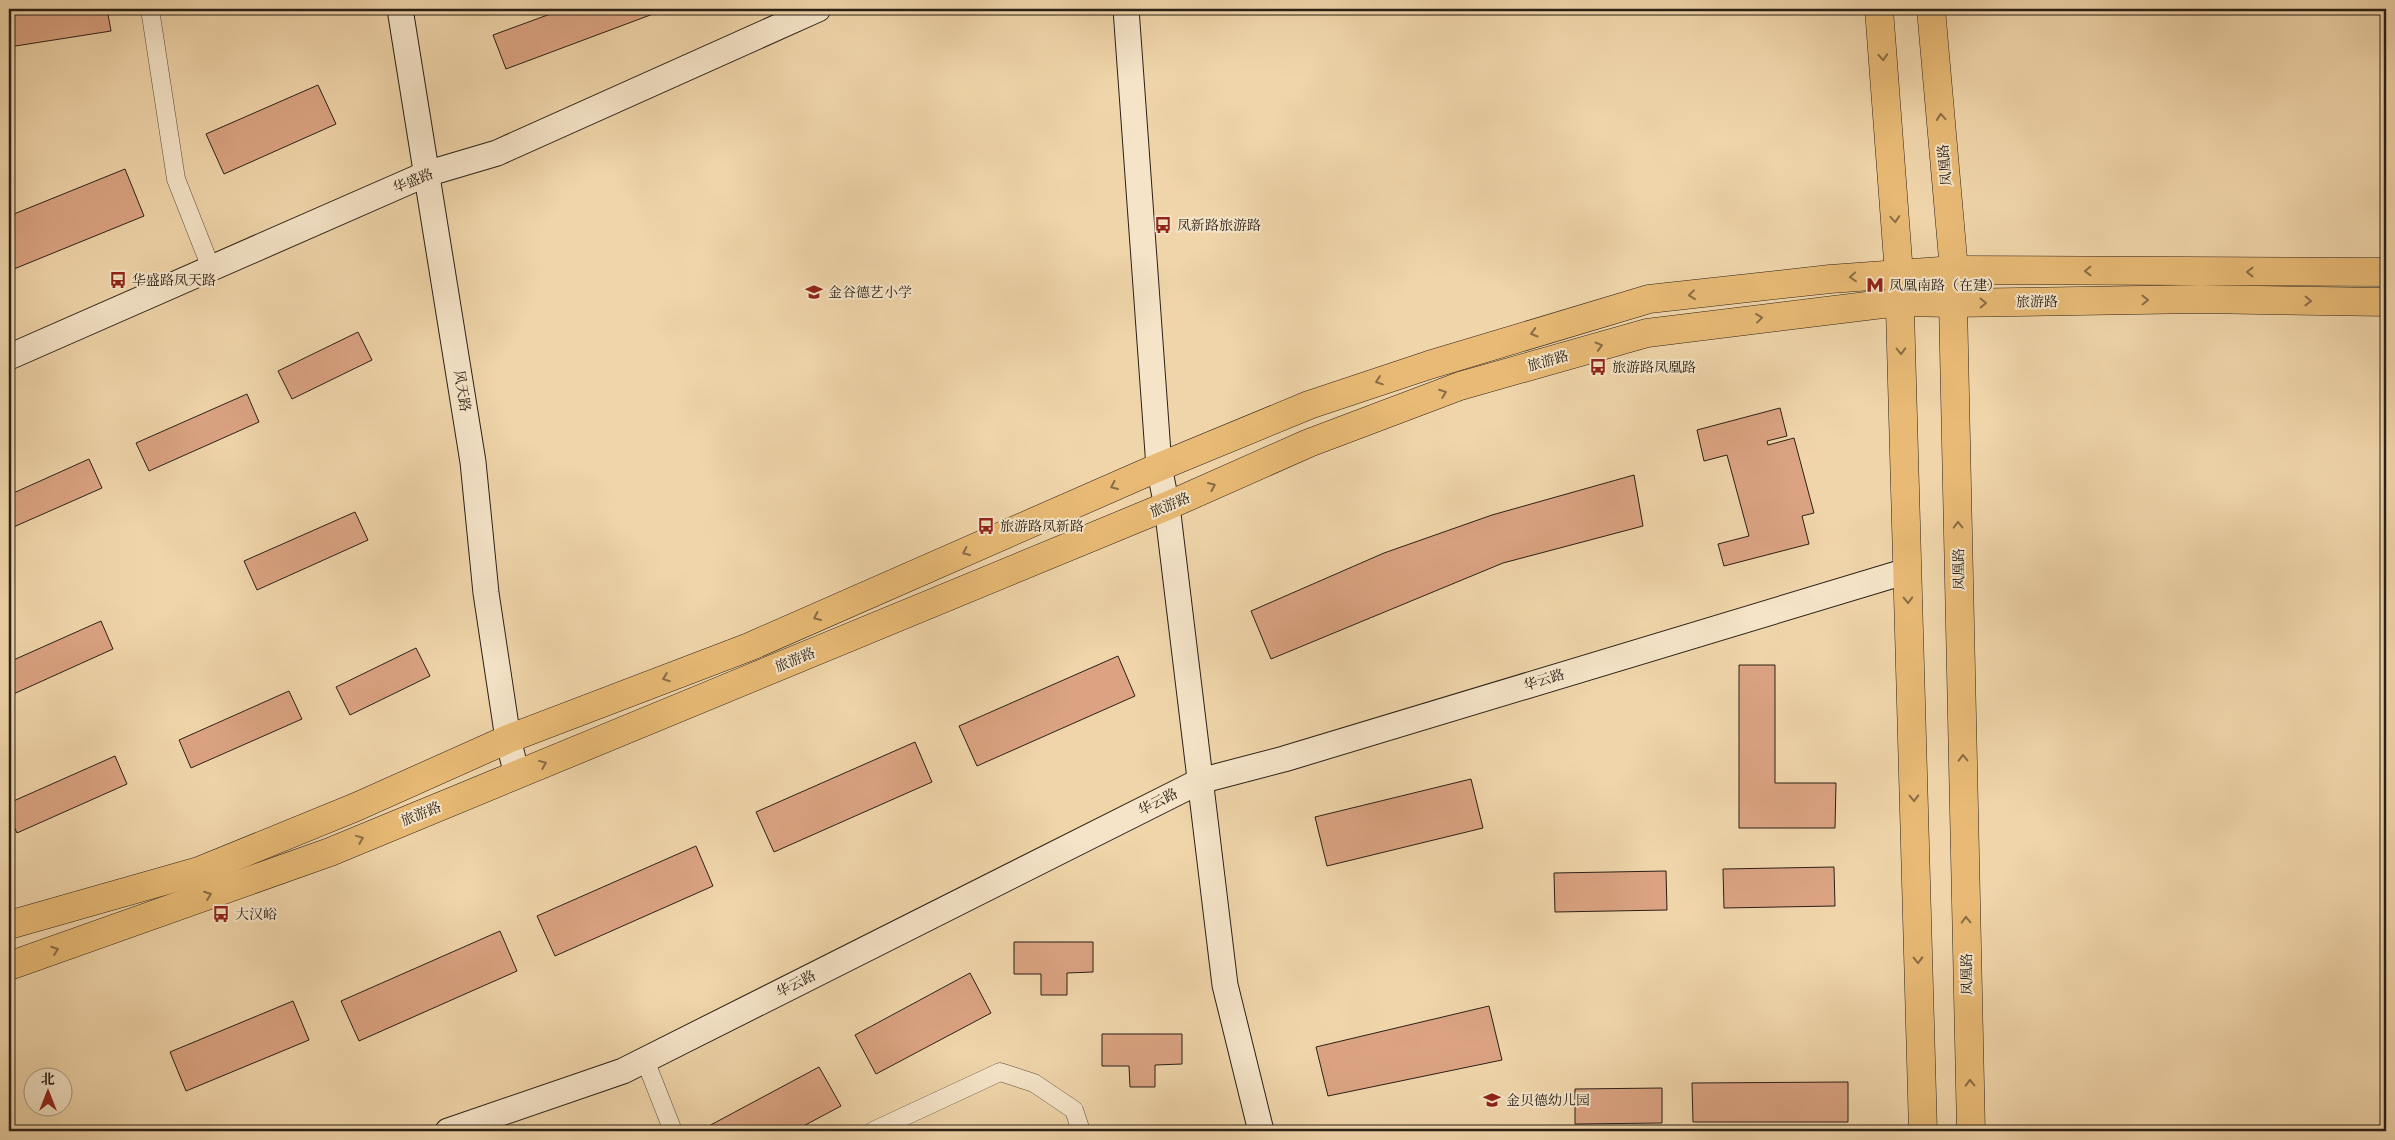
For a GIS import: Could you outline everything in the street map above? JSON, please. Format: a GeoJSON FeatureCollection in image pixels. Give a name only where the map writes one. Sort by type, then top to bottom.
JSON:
{"type":"FeatureCollection","features":[{"type":"Feature","properties":{"kind":"main road"},"geometry":{"type":"LineString","coordinates":[[1879,9],[1899,274],[1923,1131]]}},
{"type":"Feature","properties":{"kind":"main road","name":"凤凰路"},"geometry":{"type":"LineString","coordinates":[[1931,9],[1954,270],[1953,303],[1971,1131]]}},
{"type":"Feature","properties":{"kind":"main road"},"geometry":{"type":"LineString","coordinates":[[9,925],[199,871],[347,811],[508,739],[749,647],[1159,467],[1309,406],[1428,365],[1649,299],[1954,270],[2386,272]]}},
{"type":"Feature","properties":{"kind":"main road","name":"旅游路"},"geometry":{"type":"LineString","coordinates":[[9,966],[330,852],[1167,506],[1309,443],[1451,390],[1647,333],[1899,302],[1953,303],[2200,299],[2386,302]]}},
{"type":"Feature","properties":{"kind":"street"},"geometry":{"type":"LineString","coordinates":[[150,9],[176,179],[211,268]]}},
{"type":"Feature","properties":{"kind":"street","name":"风天路"},"geometry":{"type":"LineString","coordinates":[[400,9],[473,462],[486,593],[508,739],[517,774]]}},
{"type":"Feature","properties":{"kind":"street","name":"华盛路"},"geometry":{"type":"LineString","coordinates":[[9,357],[426,174],[497,153],[818,9]]}},
{"type":"Feature","properties":{"kind":"street"},"geometry":{"type":"LineString","coordinates":[[1126,9],[1159,467],[1167,506],[1225,985],[1261,1131]]}},
{"type":"Feature","properties":{"kind":"street","name":"华云路"},"geometry":{"type":"LineString","coordinates":[[448,1131],[623,1071],[1200,781],[1284,759],[1907,571]]}},
{"type":"Feature","properties":{"kind":"street"},"geometry":{"type":"LineString","coordinates":[[645,1060],[672,1131]]}},
{"type":"Feature","properties":{"kind":"street"},"geometry":{"type":"LineString","coordinates":[[873,1131],[1000,1072],[1034,1083],[1074,1110],[1081,1131]]}},
{"type":"Feature","properties":{"kind":"building"},"geometry":{"type":"Polygon","coordinates":[[[9,9],[107,9],[111,31],[9,47],[9,9]]]}},
{"type":"Feature","properties":{"kind":"building"},"geometry":{"type":"Polygon","coordinates":[[[564,9],[651,9],[653,14],[506,69],[493,35],[564,9]]]}},
{"type":"Feature","properties":{"kind":"building"},"geometry":{"type":"Polygon","coordinates":[[[318,85],[336,124],[224,174],[206,134],[318,85]]]}},
{"type":"Feature","properties":{"kind":"building"},"geometry":{"type":"Polygon","coordinates":[[[125,169],[144,216],[9,271],[9,216],[125,169]]]}},
{"type":"Feature","properties":{"kind":"building"},"geometry":{"type":"Polygon","coordinates":[[[358,332],[372,360],[292,399],[278,371],[358,332]]]}},
{"type":"Feature","properties":{"kind":"building"},"geometry":{"type":"Polygon","coordinates":[[[247,394],[259,422],[149,471],[136,443],[247,394]]]}},
{"type":"Feature","properties":{"kind":"building"},"geometry":{"type":"Polygon","coordinates":[[[1780,408],[1787,436],[1767,441],[1768,445],[1794,438],[1814,513],[1802,516],[1809,544],[1724,566],[1718,544],[1749,536],[1727,455],[1704,461],[1697,430],[1780,408]]]}},
{"type":"Feature","properties":{"kind":"building"},"geometry":{"type":"Polygon","coordinates":[[[89,459],[102,488],[9,529],[9,495],[89,459]]]}},
{"type":"Feature","properties":{"kind":"building"},"geometry":{"type":"Polygon","coordinates":[[[1634,475],[1643,526],[1503,563],[1271,659],[1251,611],[1384,553],[1492,515],[1634,475]]]}},
{"type":"Feature","properties":{"kind":"building"},"geometry":{"type":"Polygon","coordinates":[[[355,512],[368,540],[257,590],[244,561],[355,512]]]}},
{"type":"Feature","properties":{"kind":"building"},"geometry":{"type":"Polygon","coordinates":[[[101,621],[113,649],[9,696],[9,662],[101,621]]]}},
{"type":"Feature","properties":{"kind":"building"},"geometry":{"type":"Polygon","coordinates":[[[416,648],[430,676],[350,715],[336,687],[416,648]]]}},
{"type":"Feature","properties":{"kind":"building"},"geometry":{"type":"Polygon","coordinates":[[[1118,656],[1135,696],[977,766],[959,726],[1118,656]]]}},
{"type":"Feature","properties":{"kind":"building"},"geometry":{"type":"Polygon","coordinates":[[[1739,665],[1775,665],[1775,783],[1836,783],[1835,828],[1739,828],[1739,665]]]}},
{"type":"Feature","properties":{"kind":"building"},"geometry":{"type":"Polygon","coordinates":[[[289,691],[302,719],[191,768],[179,740],[289,691]]]}},
{"type":"Feature","properties":{"kind":"building"},"geometry":{"type":"Polygon","coordinates":[[[915,742],[932,782],[774,852],[756,812],[915,742]]]}},
{"type":"Feature","properties":{"kind":"building"},"geometry":{"type":"Polygon","coordinates":[[[115,756],[127,784],[17,833],[9,816],[9,803],[115,756]]]}},
{"type":"Feature","properties":{"kind":"building"},"geometry":{"type":"Polygon","coordinates":[[[1471,779],[1483,828],[1327,866],[1315,817],[1471,779]]]}},
{"type":"Feature","properties":{"kind":"building"},"geometry":{"type":"Polygon","coordinates":[[[696,846],[713,886],[555,956],[537,916],[696,846]]]}},
{"type":"Feature","properties":{"kind":"building"},"geometry":{"type":"Polygon","coordinates":[[[1834,867],[1835,906],[1724,908],[1723,869],[1834,867]]]}},
{"type":"Feature","properties":{"kind":"building"},"geometry":{"type":"Polygon","coordinates":[[[1666,871],[1667,910],[1555,912],[1554,873],[1666,871]]]}},
{"type":"Feature","properties":{"kind":"building"},"geometry":{"type":"Polygon","coordinates":[[[500,931],[517,971],[359,1041],[341,1001],[500,931]]]}},
{"type":"Feature","properties":{"kind":"building"},"geometry":{"type":"Polygon","coordinates":[[[1014,942],[1093,942],[1093,972],[1067,973],[1067,995],[1041,995],[1041,974],[1014,974],[1014,942]]]}},
{"type":"Feature","properties":{"kind":"building"},"geometry":{"type":"Polygon","coordinates":[[[970,973],[991,1013],[876,1074],[855,1035],[970,973]]]}},
{"type":"Feature","properties":{"kind":"building"},"geometry":{"type":"Polygon","coordinates":[[[293,1001],[309,1040],[186,1091],[170,1052],[293,1001]]]}},
{"type":"Feature","properties":{"kind":"building"},"geometry":{"type":"Polygon","coordinates":[[[1489,1006],[1502,1060],[1328,1096],[1316,1047],[1489,1006]]]}},
{"type":"Feature","properties":{"kind":"building"},"geometry":{"type":"Polygon","coordinates":[[[1102,1034],[1182,1034],[1182,1064],[1155,1065],[1155,1087],[1130,1087],[1129,1066],[1102,1066],[1102,1034]]]}},
{"type":"Feature","properties":{"kind":"building"},"geometry":{"type":"Polygon","coordinates":[[[819,1067],[841,1106],[794,1131],[706,1131],[705,1128],[819,1067]]]}},
{"type":"Feature","properties":{"kind":"building"},"geometry":{"type":"Polygon","coordinates":[[[1848,1082],[1848,1122],[1693,1122],[1692,1083],[1848,1082]]]}},
{"type":"Feature","properties":{"kind":"building"},"geometry":{"type":"Polygon","coordinates":[[[1662,1088],[1662,1123],[1575,1124],[1575,1089],[1662,1088]]]}},
{"type":"Feature","properties":{"kind":"place","name":"凤新路旅游路"},"geometry":{"type":"Point","coordinates":[1163,225]}},
{"type":"Feature","properties":{"kind":"place","name":"华盛路凤天路"},"geometry":{"type":"Point","coordinates":[118,280]}},
{"type":"Feature","properties":{"kind":"place","name":"凤凰南路（在建）"},"geometry":{"type":"Point","coordinates":[1875,285]}},
{"type":"Feature","properties":{"kind":"place","name":"金谷德艺小学"},"geometry":{"type":"Point","coordinates":[814,292]}},
{"type":"Feature","properties":{"kind":"place","name":"旅游路凤凰路"},"geometry":{"type":"Point","coordinates":[1598,367]}},
{"type":"Feature","properties":{"kind":"place","name":"旅游路凤新路"},"geometry":{"type":"Point","coordinates":[986,526]}},
{"type":"Feature","properties":{"kind":"place","name":"大汉峪"},"geometry":{"type":"Point","coordinates":[221,914]}},
{"type":"Feature","properties":{"kind":"place","name":"金贝德幼儿园"},"geometry":{"type":"Point","coordinates":[1492,1100]}}]}
